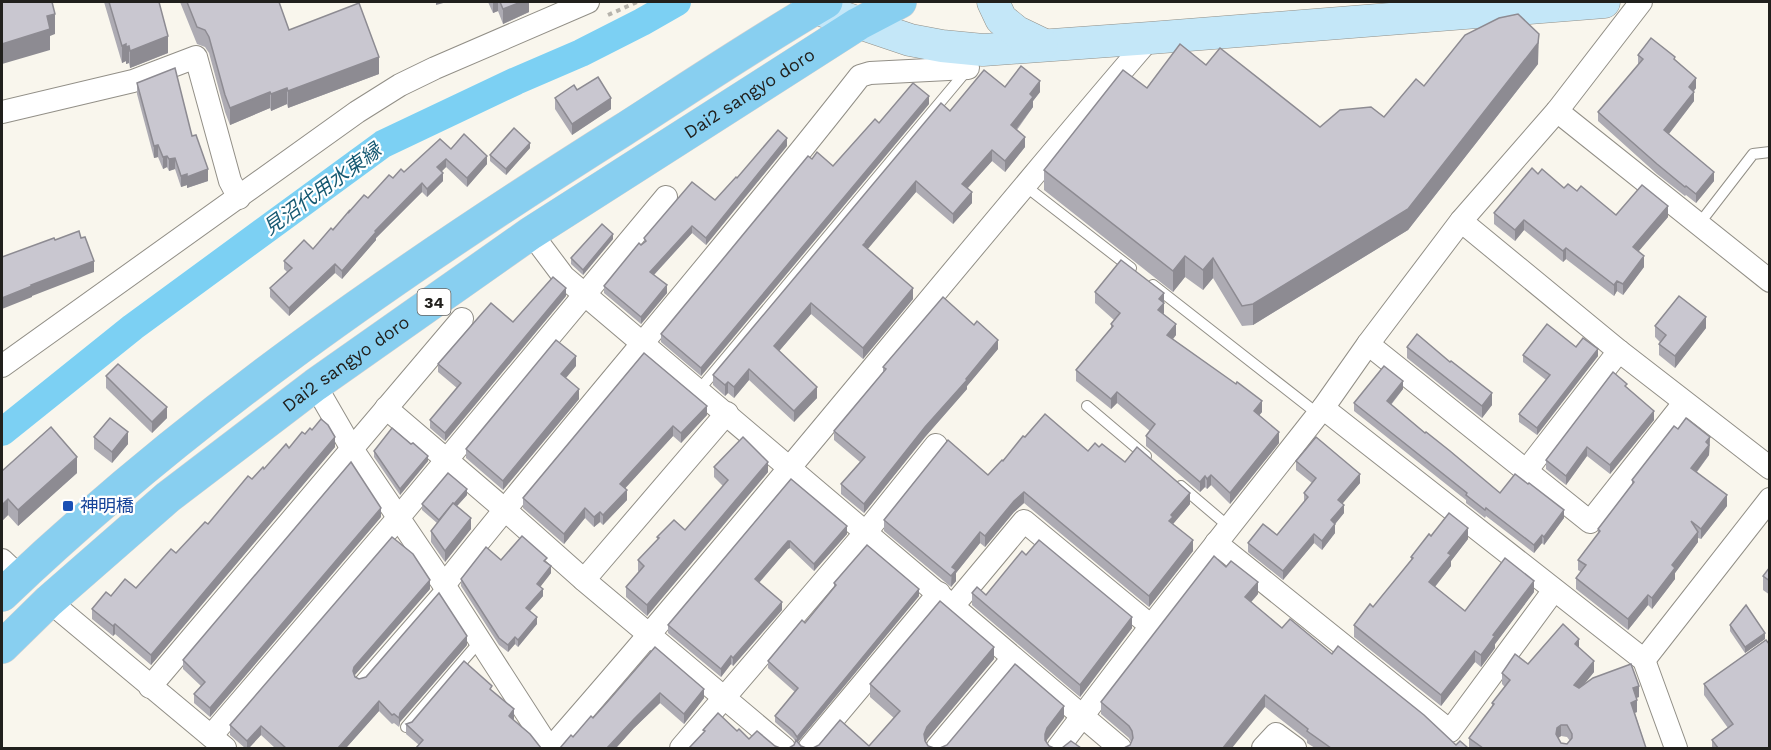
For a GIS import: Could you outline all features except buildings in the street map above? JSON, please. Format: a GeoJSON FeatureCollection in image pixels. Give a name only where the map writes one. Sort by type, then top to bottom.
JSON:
{"type":"FeatureCollection","features":[{"type":"Feature","properties":{"kind":"main road","name":"Dai2 sangyo doro"},"geometry":{"type":"LineString","coordinates":[[2,647],[49,601],[168,497],[315,385],[531,233],[858,24],[900,2]]}},
{"type":"Feature","properties":{"kind":"main road","name":"Dai2 sangyo doro"},"geometry":{"type":"LineString","coordinates":[[8,577],[296,349],[506,203],[816,4]]}},
{"type":"Feature","properties":{"kind":"street"},"geometry":{"type":"LineString","coordinates":[[2,366],[357,112],[400,85],[588,2]]}},
{"type":"Feature","properties":{"kind":"street"},"geometry":{"type":"LineString","coordinates":[[993,2],[1001,19],[1017,32],[1042,44]]}},
{"type":"Feature","properties":{"kind":"street"},"geometry":{"type":"LineString","coordinates":[[444,585],[860,76],[976,59],[1042,44],[1150,38],[1604,2]]}},
{"type":"Feature","properties":{"kind":"street"},"geometry":{"type":"LineString","coordinates":[[1058,748],[1320,411],[1461,221],[1557,111],[1641,2]]}},
{"type":"Feature","properties":{"kind":"street"},"geometry":{"type":"LineString","coordinates":[[816,4],[858,24],[910,40],[942,46],[976,59]]}},
{"type":"Feature","properties":{"kind":"street"},"geometry":{"type":"LineString","coordinates":[[315,385],[352,449],[550,748],[650,636],[1024,185],[1150,38]]}},
{"type":"Feature","properties":{"kind":"street"},"geometry":{"type":"LineString","coordinates":[[2,112],[133,81],[196,57],[230,181],[239,198]]}},
{"type":"Feature","properties":{"kind":"street"},"geometry":{"type":"LineString","coordinates":[[1557,111],[1770,281]]}},
{"type":"Feature","properties":{"kind":"street"},"geometry":{"type":"LineString","coordinates":[[49,601],[218,742],[446,460],[666,197]]}},
{"type":"Feature","properties":{"kind":"street"},"geometry":{"type":"LineString","coordinates":[[1461,221],[1684,403],[1770,468]]}},
{"type":"Feature","properties":{"kind":"street"},"geometry":{"type":"LineString","coordinates":[[531,233],[564,277],[1120,748]]}},
{"type":"Feature","properties":{"kind":"street"},"geometry":{"type":"LineString","coordinates":[[150,687],[462,319]]}},
{"type":"Feature","properties":{"kind":"street"},"geometry":{"type":"LineString","coordinates":[[1368,344],[1590,522],[1684,403]]}},
{"type":"Feature","properties":{"kind":"street"},"geometry":{"type":"LineString","coordinates":[[1526,471],[1619,351]]}},
{"type":"Feature","properties":{"kind":"street"},"geometry":{"type":"LineString","coordinates":[[386,408],[584,580],[784,748]]}},
{"type":"Feature","properties":{"kind":"street"},"geometry":{"type":"LineString","coordinates":[[1320,411],[1644,660],[1676,748]]}},
{"type":"Feature","properties":{"kind":"street"},"geometry":{"type":"LineString","coordinates":[[584,580],[727,413]]}},
{"type":"Feature","properties":{"kind":"street"},"geometry":{"type":"LineString","coordinates":[[681,748],[866,532],[936,445]]}},
{"type":"Feature","properties":{"kind":"street"},"geometry":{"type":"LineString","coordinates":[[1644,660],[1770,499]]}},
{"type":"Feature","properties":{"kind":"street"},"geometry":{"type":"LineString","coordinates":[[809,748],[946,600],[1024,521],[1151,626]]}},
{"type":"Feature","properties":{"kind":"street"},"geometry":{"type":"LineString","coordinates":[[1222,535],[1450,731],[1554,590]]}},
{"type":"Feature","properties":{"kind":"street"},"geometry":{"type":"LineString","coordinates":[[936,748],[1013,658]]}},
{"type":"Feature","properties":{"kind":"street"},"geometry":{"type":"LineString","coordinates":[[1263,748],[1276,734],[1295,748]]}},
{"type":"Feature","properties":{"kind":"lane"},"geometry":{"type":"LineString","coordinates":[[699,390],[976,59]]}},
{"type":"Feature","properties":{"kind":"lane"},"geometry":{"type":"LineString","coordinates":[[1699,224],[1753,154],[1770,152]]}},
{"type":"Feature","properties":{"kind":"lane"},"geometry":{"type":"LineString","coordinates":[[1024,185],[1320,411]]}},
{"type":"Feature","properties":{"kind":"lane"},"geometry":{"type":"LineString","coordinates":[[1087,406],[1158,466]]}},
{"type":"Feature","properties":{"kind":"lane"},"geometry":{"type":"LineString","coordinates":[[1176,481],[1222,535]]}},
{"type":"Feature","properties":{"kind":"lane"},"geometry":{"type":"LineString","coordinates":[[360,681],[444,585]]}},
{"type":"Feature","properties":{"kind":"lane"},"geometry":{"type":"LineString","coordinates":[[406,727],[480,641]]}},
{"type":"Feature","properties":{"kind":"waterway","name":"見沼代用水東縁"},"geometry":{"type":"LineString","coordinates":[[2,432],[133,327],[383,144],[581,53],[677,2]]}},
{"type":"Feature","properties":{"kind":"place","name":"神明橋"},"geometry":{"type":"Point","coordinates":[68,506]}}]}
